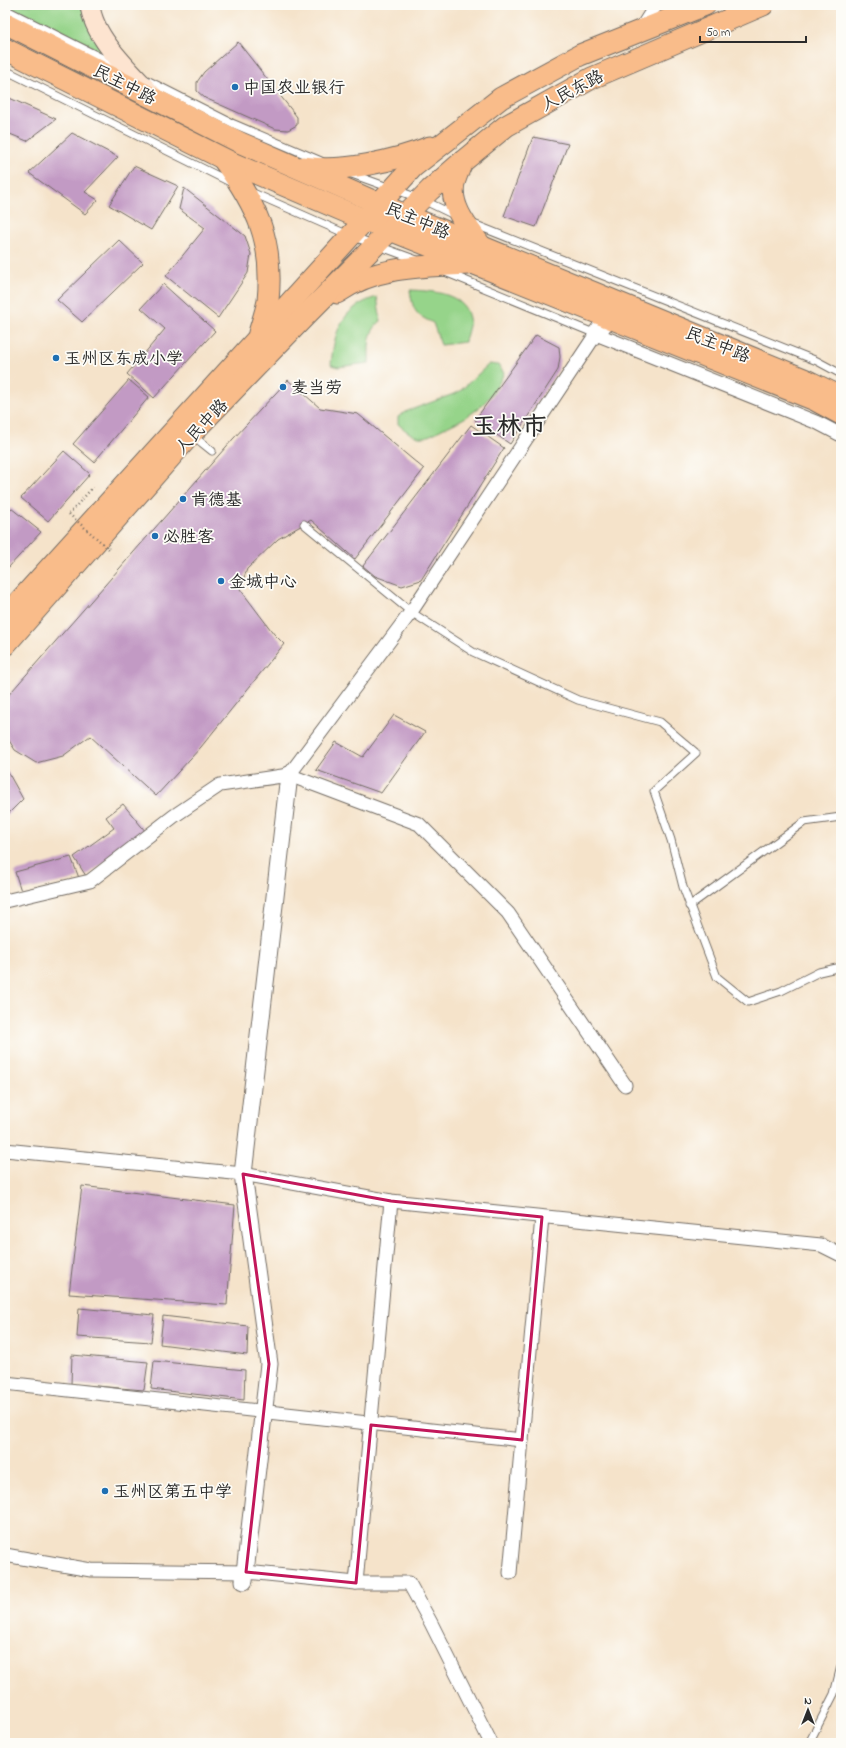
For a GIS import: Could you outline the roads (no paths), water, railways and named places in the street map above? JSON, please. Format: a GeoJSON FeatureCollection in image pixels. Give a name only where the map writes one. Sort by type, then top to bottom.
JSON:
{"type":"FeatureCollection","features":[{"type":"Feature","properties":{"kind":"main road"},"geometry":{"type":"LineString","coordinates":[[90,5],[91,15],[111,51],[157,100]]}},
{"type":"Feature","properties":{"kind":"main road","name":"人民东路"},"geometry":{"type":"LineString","coordinates":[[385,196],[413,167],[502,98],[580,55],[705,5]]}},
{"type":"Feature","properties":{"kind":"main road","name":"人民东路"},"geometry":{"type":"LineString","coordinates":[[398,222],[462,162],[506,126],[592,78],[762,5]]}},
{"type":"Feature","properties":{"kind":"main road","name":"民主中路"},"geometry":{"type":"LineString","coordinates":[[5,23],[241,143],[290,165],[385,196],[398,222]]}},
{"type":"Feature","properties":{"kind":"main road","name":"民主中路"},"geometry":{"type":"LineString","coordinates":[[5,49],[223,159],[365,220],[398,222],[478,255],[806,380],[841,397]]}},
{"type":"Feature","properties":{"kind":"main road"},"geometry":{"type":"LineString","coordinates":[[290,165],[310,168],[377,163],[417,152],[449,139]]}},
{"type":"Feature","properties":{"kind":"main road"},"geometry":{"type":"LineString","coordinates":[[223,159],[244,189],[258,216],[266,238],[268,302],[258,338]]}},
{"type":"Feature","properties":{"kind":"main road"},"geometry":{"type":"LineString","coordinates":[[307,314],[347,286],[370,276],[412,266],[429,265],[478,255],[456,205],[454,185],[462,162]]}},
{"type":"Feature","properties":{"kind":"main road","name":"人民中路"},"geometry":{"type":"LineString","coordinates":[[5,617],[365,220],[385,196]]}},
{"type":"Feature","properties":{"kind":"main road","name":"人民中路"},"geometry":{"type":"LineString","coordinates":[[5,645],[192,434],[398,222]]}},
{"type":"Feature","properties":{"kind":"main road","name":"民主中路"},"geometry":{"type":"LineString","coordinates":[[478,255],[609,317],[815,400],[841,414]]}},
{"type":"Feature","properties":{"kind":"street"},"geometry":{"type":"LineString","coordinates":[[640,30],[656,5]]}},
{"type":"Feature","properties":{"kind":"street"},"geometry":{"type":"LineString","coordinates":[[245,1577],[268,1364],[243,1174],[289,775],[411,612],[596,334],[609,317]]}},
{"type":"Feature","properties":{"kind":"street"},"geometry":{"type":"LineString","coordinates":[[596,334],[818,423],[841,435]]}},
{"type":"Feature","properties":{"kind":"street"},"geometry":{"type":"LineString","coordinates":[[5,901],[90,881],[174,816],[220,785],[289,775],[419,824],[508,913],[625,1085]]}},
{"type":"Feature","properties":{"kind":"street"},"geometry":{"type":"LineString","coordinates":[[5,1150],[243,1174],[392,1201],[821,1245],[841,1255]]}},
{"type":"Feature","properties":{"kind":"street"},"geometry":{"type":"LineString","coordinates":[[356,1583],[392,1201]]}},
{"type":"Feature","properties":{"kind":"street"},"geometry":{"type":"LineString","coordinates":[[510,1572],[542,1217]]}},
{"type":"Feature","properties":{"kind":"street"},"geometry":{"type":"LineString","coordinates":[[5,1383],[263,1413],[522,1440]]}},
{"type":"Feature","properties":{"kind":"street"},"geometry":{"type":"LineString","coordinates":[[5,1555],[91,1570],[356,1583],[409,1583],[431,1623],[491,1743]]}},
{"type":"Feature","properties":{"kind":"lane"},"geometry":{"type":"LineString","coordinates":[[5,9],[234,124],[336,167],[385,196],[421,199],[462,219],[817,361],[841,374]]}},
{"type":"Feature","properties":{"kind":"lane"},"geometry":{"type":"LineString","coordinates":[[5,70],[244,189],[350,236],[429,265],[596,334]]}},
{"type":"Feature","properties":{"kind":"lane"},"geometry":{"type":"LineString","coordinates":[[192,434],[212,451]]}},
{"type":"Feature","properties":{"kind":"lane"},"geometry":{"type":"LineString","coordinates":[[304,524],[411,612],[473,652],[578,700],[660,722],[696,753],[654,791],[672,840],[689,906],[717,977],[748,1002],[781,991],[819,972],[841,967]]}},
{"type":"Feature","properties":{"kind":"lane"},"geometry":{"type":"LineString","coordinates":[[689,906],[804,822],[841,817]]}},
{"type":"Feature","properties":{"kind":"lane"},"geometry":{"type":"LineString","coordinates":[[808,1743],[834,1694],[841,1666]]}},
{"type":"Feature","properties":{"kind":"place","name":"中国农业银行"},"geometry":{"type":"Point","coordinates":[235,87]}},
{"type":"Feature","properties":{"kind":"place","name":"玉州区东成小学"},"geometry":{"type":"Point","coordinates":[56,358]}},
{"type":"Feature","properties":{"kind":"place","name":"麦当劳"},"geometry":{"type":"Point","coordinates":[283,387]}},
{"type":"Feature","properties":{"kind":"place","name":"肯德基"},"geometry":{"type":"Point","coordinates":[183,499]}},
{"type":"Feature","properties":{"kind":"place","name":"必胜客"},"geometry":{"type":"Point","coordinates":[155,536]}},
{"type":"Feature","properties":{"kind":"place","name":"金城中心"},"geometry":{"type":"Point","coordinates":[221,581]}},
{"type":"Feature","properties":{"kind":"place","name":"玉州区第五中学"},"geometry":{"type":"Point","coordinates":[105,1491]}},
{"type":"Feature","properties":{"kind":"district","name":"玉林市"},"geometry":{"type":"Point","coordinates":[509,425]}}]}
